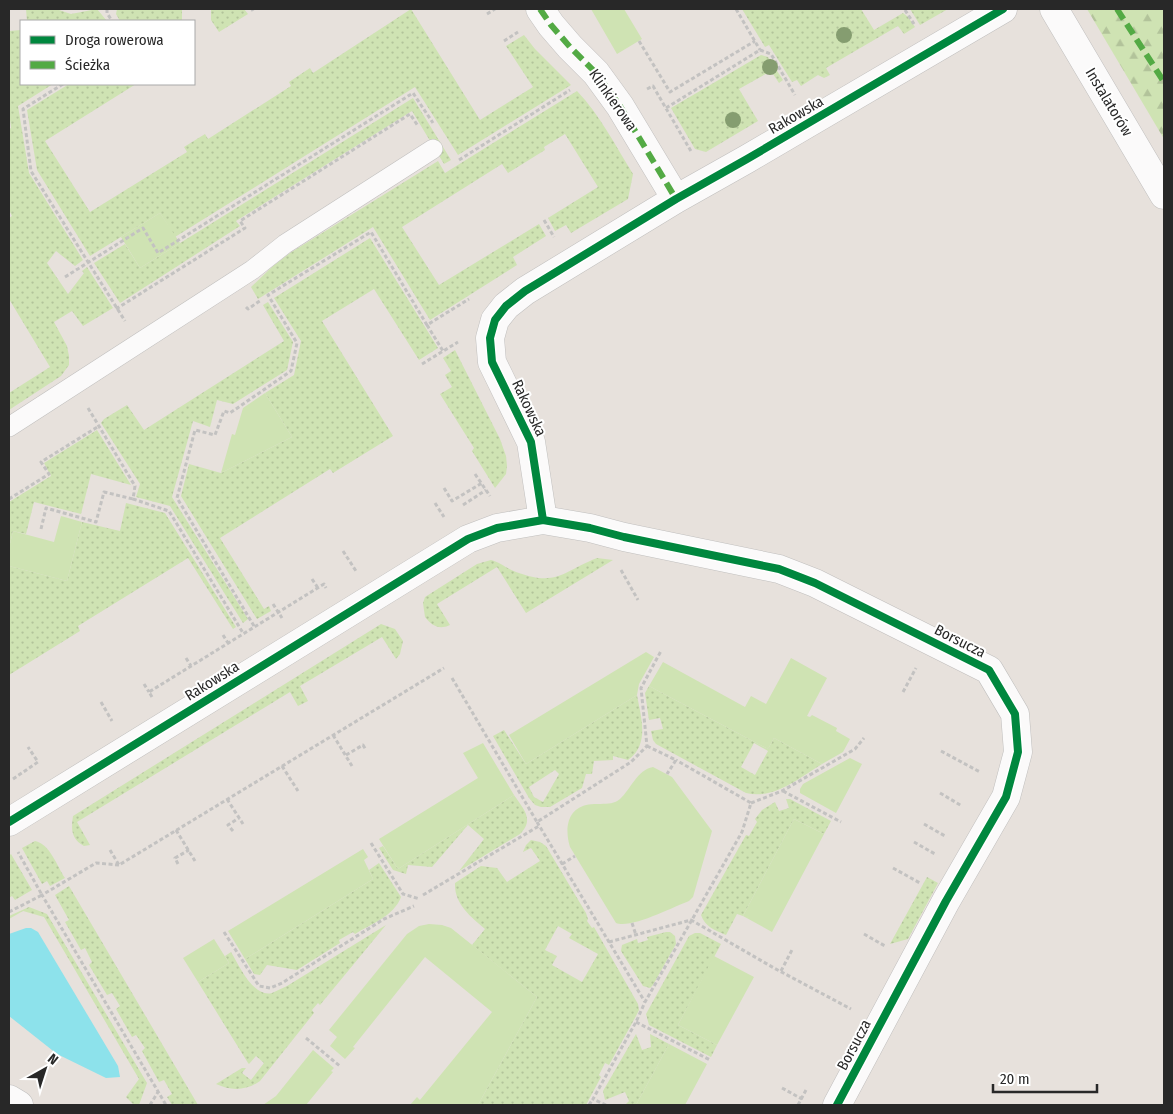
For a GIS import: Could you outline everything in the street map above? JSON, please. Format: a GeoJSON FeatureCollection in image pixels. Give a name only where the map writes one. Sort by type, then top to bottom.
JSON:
{"type":"FeatureCollection","features":[{"type":"Feature","properties":{"kind":"street","name":"Rakowska"},"geometry":{"type":"LineString","coordinates":[[12,835],[468,539],[496,528],[543,520],[531,442],[492,362],[490,338],[495,320],[506,306],[525,291],[676,199],[748,159],[1003,9]]}},
{"type":"Feature","properties":{"kind":"street","name":"Instalatorów"},"geometry":{"type":"LineString","coordinates":[[1054,9],[1164,195]]}},
{"type":"Feature","properties":{"kind":"street","name":"Klinkierowa"},"geometry":{"type":"LineString","coordinates":[[533,18],[551,25],[596,72],[620,106],[676,199]]}},
{"type":"Feature","properties":{"kind":"street","name":"Borsucza"},"geometry":{"type":"LineString","coordinates":[[543,520],[590,528],[633,539],[779,569],[815,583],[989,670],[1015,714],[1018,752],[1006,797],[946,901],[837,1105]]}},
{"type":"Feature","properties":{"kind":"street"},"geometry":{"type":"LineString","coordinates":[[9,1099],[19,1105]]}},
{"type":"Feature","properties":{"kind":"lane"},"geometry":{"type":"LineString","coordinates":[[9,428],[252,270],[285,244],[433,149]]}},
{"type":"Feature","properties":{"kind":"path"},"geometry":{"type":"LineString","coordinates":[[487,14],[495,9]]}},
{"type":"Feature","properties":{"kind":"path"},"geometry":{"type":"LineString","coordinates":[[736,9],[760,50],[771,54],[799,103]]}},
{"type":"Feature","properties":{"kind":"path"},"geometry":{"type":"LineString","coordinates":[[905,10],[918,31]]}},
{"type":"Feature","properties":{"kind":"path"},"geometry":{"type":"LineString","coordinates":[[504,41],[533,18]]}},
{"type":"Feature","properties":{"kind":"path"},"geometry":{"type":"LineString","coordinates":[[639,41],[670,92],[755,41]]}},
{"type":"Feature","properties":{"kind":"path"},"geometry":{"type":"LineString","coordinates":[[666,108],[760,50]]}},
{"type":"Feature","properties":{"kind":"path"},"geometry":{"type":"LineString","coordinates":[[60,85],[23,109],[31,171],[115,308],[245,228],[240,222],[410,114],[433,149]]}},
{"type":"Feature","properties":{"kind":"path"},"geometry":{"type":"LineString","coordinates":[[458,160],[577,85]]}},
{"type":"Feature","properties":{"kind":"path"},"geometry":{"type":"LineString","coordinates":[[640,93],[652,86],[694,156]]}},
{"type":"Feature","properties":{"kind":"path"},"geometry":{"type":"LineString","coordinates":[[65,277],[142,228],[158,253],[413,93],[438,130]]}},
{"type":"Feature","properties":{"kind":"path"},"geometry":{"type":"LineString","coordinates":[[544,220],[554,237],[558,234]]}},
{"type":"Feature","properties":{"kind":"path"},"geometry":{"type":"LineString","coordinates":[[254,626],[177,498],[195,430],[215,435],[224,411],[230,413],[291,372],[297,343],[268,295],[371,232],[443,351]]}},
{"type":"Feature","properties":{"kind":"path"},"geometry":{"type":"LineString","coordinates":[[427,325],[468,299],[475,298]]}},
{"type":"Feature","properties":{"kind":"path"},"geometry":{"type":"LineString","coordinates":[[422,364],[460,341]]}},
{"type":"Feature","properties":{"kind":"path"},"geometry":{"type":"LineString","coordinates":[[74,386],[135,486],[133,500]]}},
{"type":"Feature","properties":{"kind":"path"},"geometry":{"type":"LineString","coordinates":[[9,499],[48,474],[41,462],[99,426]]}},
{"type":"Feature","properties":{"kind":"path"},"geometry":{"type":"LineString","coordinates":[[476,474],[492,498]]}},
{"type":"Feature","properties":{"kind":"path"},"geometry":{"type":"LineString","coordinates":[[452,501],[482,483]]}},
{"type":"Feature","properties":{"kind":"path"},"geometry":{"type":"LineString","coordinates":[[444,488],[458,509],[486,490]]}},
{"type":"Feature","properties":{"kind":"path"},"geometry":{"type":"LineString","coordinates":[[41,529],[46,508],[96,522],[104,492],[168,511],[243,633]]}},
{"type":"Feature","properties":{"kind":"path"},"geometry":{"type":"LineString","coordinates":[[343,551],[356,572],[349,576]]}},
{"type":"Feature","properties":{"kind":"path"},"geometry":{"type":"LineString","coordinates":[[617,563],[638,600]]}},
{"type":"Feature","properties":{"kind":"path"},"geometry":{"type":"LineString","coordinates":[[312,579],[318,588]]}},
{"type":"Feature","properties":{"kind":"path"},"geometry":{"type":"LineString","coordinates":[[149,692],[324,584],[327,590]]}},
{"type":"Feature","properties":{"kind":"path"},"geometry":{"type":"LineString","coordinates":[[320,594],[334,585]]}},
{"type":"Feature","properties":{"kind":"path"},"geometry":{"type":"LineString","coordinates":[[273,604],[278,612]]}},
{"type":"Feature","properties":{"kind":"path"},"geometry":{"type":"LineString","coordinates":[[647,746],[641,688],[661,651]]}},
{"type":"Feature","properties":{"kind":"path"},"geometry":{"type":"LineString","coordinates":[[9,912],[96,863],[119,865],[444,668]]}},
{"type":"Feature","properties":{"kind":"path"},"geometry":{"type":"LineString","coordinates":[[903,692],[916,668],[925,672]]}},
{"type":"Feature","properties":{"kind":"path"},"geometry":{"type":"LineString","coordinates":[[452,678],[645,1002]]}},
{"type":"Feature","properties":{"kind":"path"},"geometry":{"type":"LineString","coordinates":[[144,684],[154,700]]}},
{"type":"Feature","properties":{"kind":"path"},"geometry":{"type":"LineString","coordinates":[[101,702],[112,720]]}},
{"type":"Feature","properties":{"kind":"path"},"geometry":{"type":"LineString","coordinates":[[333,735],[352,766]]}},
{"type":"Feature","properties":{"kind":"path"},"geometry":{"type":"LineString","coordinates":[[750,803],[782,791],[855,749],[864,738]]}},
{"type":"Feature","properties":{"kind":"path"},"geometry":{"type":"LineString","coordinates":[[346,755],[363,745],[366,750]]}},
{"type":"Feature","properties":{"kind":"path"},"geometry":{"type":"LineString","coordinates":[[647,746],[676,760],[750,803]]}},
{"type":"Feature","properties":{"kind":"path"},"geometry":{"type":"LineString","coordinates":[[537,822],[631,762],[647,746]]}},
{"type":"Feature","properties":{"kind":"path"},"geometry":{"type":"LineString","coordinates":[[9,782],[38,762],[28,747]]}},
{"type":"Feature","properties":{"kind":"path"},"geometry":{"type":"LineString","coordinates":[[941,751],[980,772]]}},
{"type":"Feature","properties":{"kind":"path"},"geometry":{"type":"LineString","coordinates":[[667,774],[676,760]]}},
{"type":"Feature","properties":{"kind":"path"},"geometry":{"type":"LineString","coordinates":[[976,780],[982,763]]}},
{"type":"Feature","properties":{"kind":"path"},"geometry":{"type":"LineString","coordinates":[[282,766],[298,791]]}},
{"type":"Feature","properties":{"kind":"path"},"geometry":{"type":"LineString","coordinates":[[782,791],[841,822]]}},
{"type":"Feature","properties":{"kind":"path"},"geometry":{"type":"LineString","coordinates":[[940,794],[962,806]]}},
{"type":"Feature","properties":{"kind":"path"},"geometry":{"type":"LineString","coordinates":[[958,813],[966,797]]}},
{"type":"Feature","properties":{"kind":"path"},"geometry":{"type":"LineString","coordinates":[[227,799],[244,824]]}},
{"type":"Feature","properties":{"kind":"path"},"geometry":{"type":"LineString","coordinates":[[590,1105],[645,1002],[742,832],[750,803]]}},
{"type":"Feature","properties":{"kind":"path"},"geometry":{"type":"LineString","coordinates":[[232,831],[228,825],[239,818]]}},
{"type":"Feature","properties":{"kind":"path"},"geometry":{"type":"LineString","coordinates":[[924,824],[945,836]]}},
{"type":"Feature","properties":{"kind":"path"},"geometry":{"type":"LineString","coordinates":[[371,843],[403,894],[421,897],[539,826]]}},
{"type":"Feature","properties":{"kind":"path"},"geometry":{"type":"LineString","coordinates":[[942,842],[949,828]]}},
{"type":"Feature","properties":{"kind":"path"},"geometry":{"type":"LineString","coordinates":[[176,830],[195,861]]}},
{"type":"Feature","properties":{"kind":"path"},"geometry":{"type":"LineString","coordinates":[[12,835],[42,894],[166,1105]]}},
{"type":"Feature","properties":{"kind":"path"},"geometry":{"type":"LineString","coordinates":[[914,842],[935,854]]}},
{"type":"Feature","properties":{"kind":"path"},"geometry":{"type":"LineString","coordinates":[[932,860],[939,848]]}},
{"type":"Feature","properties":{"kind":"path"},"geometry":{"type":"LineString","coordinates":[[110,850],[119,865]]}},
{"type":"Feature","properties":{"kind":"path"},"geometry":{"type":"LineString","coordinates":[[178,864],[175,858],[188,850]]}},
{"type":"Feature","properties":{"kind":"path"},"geometry":{"type":"LineString","coordinates":[[562,864],[575,856]]}},
{"type":"Feature","properties":{"kind":"path"},"geometry":{"type":"LineString","coordinates":[[893,868],[920,883]]}},
{"type":"Feature","properties":{"kind":"path"},"geometry":{"type":"LineString","coordinates":[[224,932],[259,986],[270,988],[282,983],[384,919],[414,906]]}},
{"type":"Feature","properties":{"kind":"path"},"geometry":{"type":"LineString","coordinates":[[609,942],[691,920],[851,1009]]}},
{"type":"Feature","properties":{"kind":"path"},"geometry":{"type":"LineString","coordinates":[[632,923],[636,935]]}},
{"type":"Feature","properties":{"kind":"path"},"geometry":{"type":"LineString","coordinates":[[864,934],[885,946]]}},
{"type":"Feature","properties":{"kind":"path"},"geometry":{"type":"LineString","coordinates":[[780,971],[793,948]]}},
{"type":"Feature","properties":{"kind":"path"},"geometry":{"type":"LineString","coordinates":[[636,1022],[710,1060]]}},
{"type":"Feature","properties":{"kind":"path"},"geometry":{"type":"LineString","coordinates":[[306,1038],[341,1067]]}},
{"type":"Feature","properties":{"kind":"path"},"geometry":{"type":"LineString","coordinates":[[782,1088],[802,1098]]}},
{"type":"Feature","properties":{"kind":"path"},"geometry":{"type":"LineString","coordinates":[[150,1105],[158,1092]]}},
{"type":"Feature","properties":{"kind":"path"},"geometry":{"type":"LineString","coordinates":[[593,1098],[606,1105]]}},
{"type":"Feature","properties":{"kind":"green space"},"geometry":{"type":"Polygon","coordinates":[[[26,9],[56,9],[71,14],[97,9],[106,20],[27,20],[26,9]]]}},
{"type":"Feature","properties":{"kind":"green space"},"geometry":{"type":"Polygon","coordinates":[[[117,9],[182,9],[182,20],[119,20],[116,14],[117,9]]]}},
{"type":"Feature","properties":{"kind":"green space"},"geometry":{"type":"Polygon","coordinates":[[[211,9],[244,9],[248,14],[219,32],[211,20],[211,9]]]}},
{"type":"Feature","properties":{"kind":"green space"},"geometry":{"type":"Polygon","coordinates":[[[411,9],[480,120],[533,87],[506,46],[524,35],[535,49],[571,85],[458,155],[415,87],[175,237],[160,213],[90,256],[37,170],[27,110],[67,85],[134,85],[45,141],[90,212],[187,152],[184,147],[205,134],[208,139],[291,86],[289,82],[310,68],[313,73],[411,9]]]}},
{"type":"Feature","properties":{"kind":"green space"},"geometry":{"type":"Polygon","coordinates":[[[591,9],[624,9],[642,39],[617,54],[591,9]]]}},
{"type":"Feature","properties":{"kind":"green space"},"geometry":{"type":"Polygon","coordinates":[[[742,9],[861,9],[874,30],[903,13],[915,27],[904,34],[898,26],[826,68],[830,75],[824,78],[818,75],[801,86],[797,80],[792,82],[769,45],[765,47],[742,9]]]}},
{"type":"Feature","properties":{"kind":"green space"},"geometry":{"type":"Polygon","coordinates":[[[910,9],[948,9],[920,25],[910,9]]]}},
{"type":"Feature","properties":{"kind":"green space"},"geometry":{"type":"Polygon","coordinates":[[[1087,9],[1164,9],[1164,139],[1087,9]]]}},
{"type":"Feature","properties":{"kind":"green space"},"geometry":{"type":"Polygon","coordinates":[[[20,30],[20,85],[51,85],[18,106],[29,173],[83,260],[75,266],[56,251],[47,263],[68,294],[84,273],[82,271],[87,267],[113,308],[83,326],[72,311],[54,322],[67,346],[69,365],[61,376],[9,410],[9,393],[50,367],[9,299],[9,218],[12,216],[9,210],[9,129],[11,128],[9,111],[9,31],[20,30]]]}},
{"type":"Feature","properties":{"kind":"green space"},"geometry":{"type":"Polygon","coordinates":[[[761,55],[768,57],[783,80],[779,83],[771,71],[739,89],[758,121],[706,152],[695,149],[671,108],[761,55]]]}},
{"type":"Feature","properties":{"kind":"green space"},"geometry":{"type":"Polygon","coordinates":[[[577,91],[600,120],[633,174],[628,199],[571,233],[566,225],[555,231],[548,218],[598,187],[565,134],[544,147],[545,150],[508,173],[502,164],[402,227],[439,285],[539,224],[546,236],[513,257],[517,265],[430,320],[373,227],[258,299],[251,287],[290,253],[438,161],[445,173],[577,91]]]}},
{"type":"Feature","properties":{"kind":"green space"},"geometry":{"type":"Polygon","coordinates":[[[413,98],[451,160],[444,164],[412,111],[236,221],[240,226],[120,303],[94,263],[125,244],[140,268],[413,98]]]}},
{"type":"Feature","properties":{"kind":"green space"},"geometry":{"type":"Polygon","coordinates":[[[160,213],[180,243],[140,268],[121,237],[160,213]]]}},
{"type":"Feature","properties":{"kind":"green space"},"geometry":{"type":"Polygon","coordinates":[[[370,238],[438,348],[419,360],[374,289],[322,321],[393,436],[333,473],[330,469],[220,538],[264,609],[269,606],[271,611],[257,619],[181,496],[189,464],[221,473],[292,437],[265,393],[294,375],[301,341],[274,298],[370,238]]]}},
{"type":"Feature","properties":{"kind":"green space"},"geometry":{"type":"Polygon","coordinates":[[[268,302],[293,342],[287,370],[233,404],[217,400],[210,427],[193,421],[172,497],[248,619],[243,623],[170,506],[136,497],[140,484],[101,423],[104,419],[127,405],[144,430],[284,341],[263,305],[268,302]]]}},
{"type":"Feature","properties":{"kind":"green space"},"geometry":{"type":"Polygon","coordinates":[[[455,350],[500,439],[506,456],[506,474],[495,488],[472,451],[474,448],[440,394],[452,387],[445,375],[451,371],[443,358],[455,350]]]}},
{"type":"Feature","properties":{"kind":"green space"},"geometry":{"type":"Polygon","coordinates":[[[265,393],[292,437],[221,473],[232,434],[235,435],[243,408],[265,393]]]}},
{"type":"Feature","properties":{"kind":"green space"},"geometry":{"type":"Polygon","coordinates":[[[97,430],[131,485],[91,474],[81,514],[34,502],[26,534],[13,531],[9,548],[9,502],[51,476],[44,463],[97,430]]]}},
{"type":"Feature","properties":{"kind":"green space"},"geometry":{"type":"Polygon","coordinates":[[[126,503],[165,513],[236,627],[233,629],[188,558],[78,626],[80,631],[9,675],[9,566],[67,581],[82,522],[120,531],[126,503]]]}},
{"type":"Feature","properties":{"kind":"green space"},"geometry":{"type":"Polygon","coordinates":[[[61,516],[82,522],[67,581],[9,566],[9,548],[13,531],[54,542],[61,516]]]}},
{"type":"Feature","properties":{"kind":"green space"},"geometry":{"type":"Polygon","coordinates":[[[597,558],[613,560],[526,613],[497,567],[437,604],[450,625],[436,626],[425,617],[423,603],[425,597],[477,564],[491,560],[513,571],[530,576],[550,578],[567,573],[597,558]]]}},
{"type":"Feature","properties":{"kind":"green space"},"geometry":{"type":"Polygon","coordinates":[[[381,624],[395,629],[403,641],[400,654],[396,659],[382,637],[300,686],[308,701],[298,706],[290,692],[77,822],[90,845],[84,846],[74,837],[72,829],[73,816],[381,624]]]}},
{"type":"Feature","properties":{"kind":"green space"},"geometry":{"type":"Polygon","coordinates":[[[646,652],[654,657],[639,684],[637,695],[526,764],[509,735],[646,652]]]}},
{"type":"Feature","properties":{"kind":"green space"},"geometry":{"type":"Polygon","coordinates":[[[791,658],[827,678],[807,716],[810,717],[812,715],[837,728],[836,731],[850,739],[843,752],[822,764],[774,738],[768,749],[649,686],[663,662],[745,707],[751,696],[766,704],[791,658]]]}},
{"type":"Feature","properties":{"kind":"green space"},"geometry":{"type":"Polygon","coordinates":[[[649,686],[768,749],[774,738],[822,764],[776,791],[756,794],[746,793],[656,744],[651,731],[663,729],[660,718],[649,720],[645,693],[649,686]],[[754,743],[741,767],[755,775],[768,751],[754,743]]]}},
{"type":"Feature","properties":{"kind":"green space"},"geometry":{"type":"Polygon","coordinates":[[[637,695],[642,721],[642,738],[635,754],[628,760],[613,756],[613,760],[594,761],[592,774],[586,774],[582,788],[550,807],[535,805],[529,798],[493,736],[504,730],[526,764],[637,695]],[[555,770],[529,787],[534,797],[543,802],[559,774],[555,770]]]}},
{"type":"Feature","properties":{"kind":"green space"},"geometry":{"type":"Polygon","coordinates":[[[483,743],[514,795],[398,869],[379,839],[478,778],[463,753],[483,743]]]}},
{"type":"Feature","properties":{"kind":"green space"},"geometry":{"type":"Polygon","coordinates":[[[850,758],[862,764],[836,813],[800,793],[803,784],[850,758]]]}},
{"type":"Feature","properties":{"kind":"green space"},"geometry":{"type":"Polygon","coordinates":[[[653,767],[672,777],[712,831],[693,897],[689,901],[641,920],[623,924],[616,923],[570,847],[569,822],[574,811],[579,808],[590,804],[608,804],[620,799],[638,776],[653,767]]]}},
{"type":"Feature","properties":{"kind":"green space"},"geometry":{"type":"Polygon","coordinates":[[[514,795],[526,814],[527,824],[524,829],[520,834],[459,871],[484,839],[468,825],[432,867],[408,865],[406,874],[393,870],[379,848],[383,846],[398,869],[514,795]]]}},
{"type":"Feature","properties":{"kind":"green space"},"geometry":{"type":"Polygon","coordinates":[[[786,799],[790,799],[831,821],[824,834],[794,819],[743,916],[737,914],[726,935],[714,930],[705,922],[701,915],[746,835],[749,836],[757,822],[755,819],[762,810],[775,802],[779,811],[789,808],[786,799]]]}},
{"type":"Feature","properties":{"kind":"green space"},"geometry":{"type":"Polygon","coordinates":[[[794,819],[824,834],[772,932],[743,916],[794,819]]]}},
{"type":"Feature","properties":{"kind":"green space"},"geometry":{"type":"Polygon","coordinates":[[[531,840],[546,846],[586,913],[587,921],[592,928],[594,927],[638,1004],[639,1010],[636,1016],[609,1065],[605,1063],[599,1075],[601,1077],[586,1105],[478,1105],[537,997],[472,945],[485,929],[460,904],[455,891],[455,883],[481,866],[497,868],[507,882],[540,861],[531,848],[523,852],[531,840]],[[558,926],[545,950],[557,956],[552,965],[582,982],[598,954],[569,938],[572,934],[558,926]]]}},
{"type":"Feature","properties":{"kind":"green space"},"geometry":{"type":"Polygon","coordinates":[[[35,841],[45,846],[65,878],[50,886],[47,881],[42,884],[22,848],[35,841]]]}},
{"type":"Feature","properties":{"kind":"green space"},"geometry":{"type":"Polygon","coordinates":[[[363,849],[368,857],[364,860],[373,879],[245,959],[228,931],[363,849]]]}},
{"type":"Feature","properties":{"kind":"green space"},"geometry":{"type":"Polygon","coordinates":[[[11,854],[32,890],[15,900],[12,896],[9,898],[9,856],[11,854]]]}},
{"type":"Feature","properties":{"kind":"green space"},"geometry":{"type":"Polygon","coordinates":[[[379,863],[401,897],[398,904],[388,914],[355,934],[353,932],[339,940],[340,943],[297,970],[267,965],[260,975],[254,974],[245,959],[373,879],[369,870],[379,863]]]}},
{"type":"Feature","properties":{"kind":"green space"},"geometry":{"type":"Polygon","coordinates":[[[927,877],[938,883],[908,939],[890,944],[927,877]]]}},
{"type":"Feature","properties":{"kind":"green space"},"geometry":{"type":"Polygon","coordinates":[[[69,886],[198,1105],[172,1105],[167,1097],[172,1094],[164,1080],[159,1082],[142,1051],[145,1048],[136,1035],[132,1037],[116,1009],[120,1006],[112,993],[107,995],[89,965],[92,962],[85,948],[81,950],[65,922],[69,920],[55,895],[69,886]]]}},
{"type":"Feature","properties":{"kind":"green space"},"geometry":{"type":"Polygon","coordinates":[[[29,907],[47,914],[147,1083],[139,1105],[134,1105],[126,1097],[139,1079],[44,917],[23,911],[9,919],[9,916],[29,907]]]}},
{"type":"Feature","properties":{"kind":"green space"},"geometry":{"type":"Polygon","coordinates":[[[429,924],[451,928],[537,997],[478,1105],[410,1105],[417,1097],[420,1100],[492,1012],[425,957],[345,1059],[330,1046],[337,1037],[329,1030],[407,934],[419,926],[429,924]]]}},
{"type":"Feature","properties":{"kind":"green space"},"geometry":{"type":"Polygon","coordinates":[[[386,925],[320,1005],[318,1003],[312,1010],[314,1013],[260,1081],[249,1087],[238,1089],[216,1084],[242,1068],[246,1068],[242,1073],[251,1080],[264,1063],[256,1056],[248,1063],[198,982],[229,963],[225,956],[231,952],[242,972],[253,986],[259,991],[272,993],[287,986],[386,925]]]}},
{"type":"Feature","properties":{"kind":"green space"},"geometry":{"type":"Polygon","coordinates":[[[670,932],[675,936],[676,944],[653,985],[650,988],[643,986],[621,951],[622,945],[637,939],[638,943],[648,940],[647,937],[670,932]]]}},
{"type":"Feature","properties":{"kind":"green space"},"geometry":{"type":"Polygon","coordinates":[[[700,933],[721,944],[678,1025],[717,1045],[711,1057],[649,1025],[646,1014],[689,936],[700,933]]]}},
{"type":"Feature","properties":{"kind":"green space"},"geometry":{"type":"Polygon","coordinates":[[[214,939],[229,963],[198,982],[183,958],[214,939]]]}},
{"type":"Feature","properties":{"kind":"green space"},"geometry":{"type":"Polygon","coordinates":[[[714,956],[754,977],[717,1045],[678,1025],[714,956]]]}},
{"type":"Feature","properties":{"kind":"green space"},"geometry":{"type":"Polygon","coordinates":[[[636,1034],[642,1050],[651,1047],[650,1034],[669,1044],[636,1105],[625,1105],[629,1101],[625,1092],[605,1100],[603,1091],[636,1034]]]}},
{"type":"Feature","properties":{"kind":"green space"},"geometry":{"type":"Polygon","coordinates":[[[669,1044],[707,1064],[685,1105],[636,1105],[669,1044]]]}},
{"type":"Feature","properties":{"kind":"green space"},"geometry":{"type":"Polygon","coordinates":[[[313,1050],[334,1068],[331,1071],[333,1072],[306,1105],[263,1105],[276,1096],[313,1050]]]}},
{"type":"Feature","properties":{"kind":"water"},"geometry":{"type":"Polygon","coordinates":[[[31,928],[38,932],[118,1066],[120,1077],[106,1078],[57,1054],[9,1016],[9,934],[31,928]]]}},
{"type":"Feature","properties":{"kind":"marked path"},"geometry":{"type":"LineString","coordinates":[[540,9],[570,47],[596,73],[620,106],[676,199]]}},
{"type":"Feature","properties":{"kind":"marked path"},"geometry":{"type":"LineString","coordinates":[[1117,9],[1164,82]]}},
{"type":"Feature","properties":{"kind":"cycle path"},"geometry":{"type":"LineString","coordinates":[[543,520],[531,442],[492,362],[490,338],[495,320],[506,306],[525,291],[676,199],[1003,9]]}},
{"type":"Feature","properties":{"kind":"cycle path"},"geometry":{"type":"LineString","coordinates":[[9,822],[468,539],[497,528],[543,520],[590,528],[624,537],[779,569],[815,583],[989,670],[1015,714],[1018,752],[1006,797],[946,901],[837,1105]]}}]}
